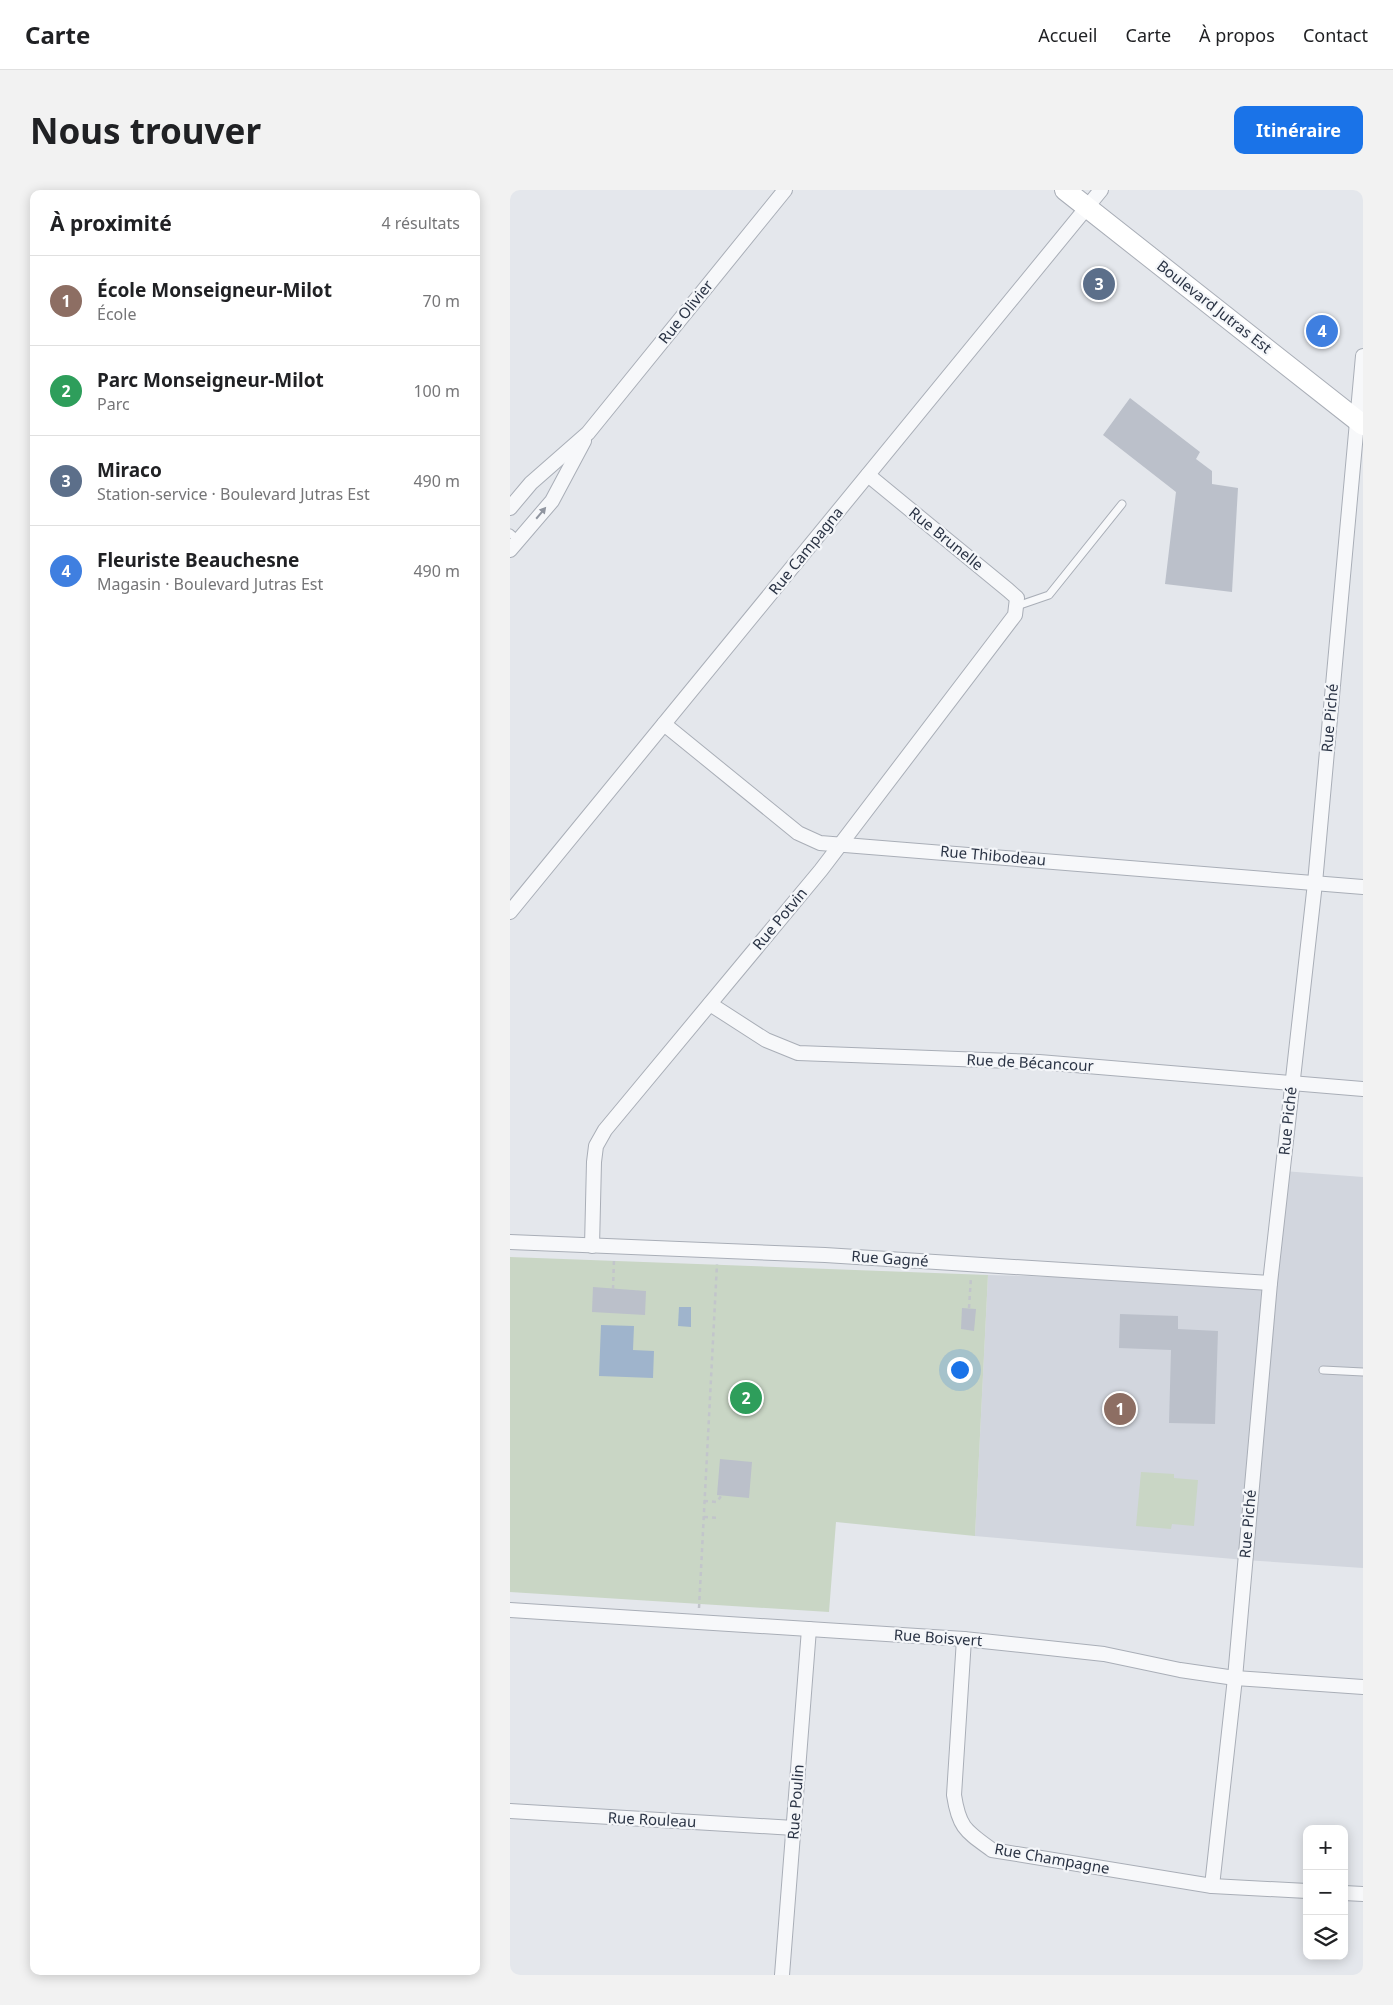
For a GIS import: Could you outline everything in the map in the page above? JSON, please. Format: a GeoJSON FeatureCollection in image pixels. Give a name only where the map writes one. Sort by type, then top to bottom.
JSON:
{"type":"FeatureCollection","features":[{"type":"Feature","properties":{"kind":"main road","name":"Boulevard Jutras Est"},"geometry":{"type":"LineString","coordinates":[[1065,190],[1360,422]]}},
{"type":"Feature","properties":{"kind":"street","name":"Rue Olivier"},"geometry":{"type":"LineString","coordinates":[[510,508],[531,482],[588,433],[785,190]]}},
{"type":"Feature","properties":{"kind":"street","name":"Rue Campagna"},"geometry":{"type":"LineString","coordinates":[[510,912],[1101,190]]}},
{"type":"Feature","properties":{"kind":"street","name":"Rue Piché"},"geometry":{"type":"LineString","coordinates":[[1212,1886],[1235,1678],[1270,1283],[1315,883],[1360,422],[1363,356]]}},
{"type":"Feature","properties":{"kind":"street","name":"Rue Olivier"},"geometry":{"type":"LineString","coordinates":[[513,541],[552,501],[588,433]]}},
{"type":"Feature","properties":{"kind":"street","name":"Rue Brunelle"},"geometry":{"type":"LineString","coordinates":[[868,475],[1008,590],[1016,598],[1017,606]]}},
{"type":"Feature","properties":{"kind":"street","name":"Rue Potvin"},"geometry":{"type":"LineString","coordinates":[[592,1246],[596,1146],[605,1130],[841,844],[1015,615],[1017,606]]}},
{"type":"Feature","properties":{"kind":"street","name":"Rue Thibodeau"},"geometry":{"type":"LineString","coordinates":[[664,724],[798,833],[820,843],[1363,887]]}},
{"type":"Feature","properties":{"kind":"street","name":"Rue de Bécancour"},"geometry":{"type":"LineString","coordinates":[[710,1004],[766,1040],[798,1053],[1040,1062],[1363,1089]]}},
{"type":"Feature","properties":{"kind":"street","name":"Rue Gagné"},"geometry":{"type":"LineString","coordinates":[[510,1242],[718,1250],[1270,1283]]}},
{"type":"Feature","properties":{"kind":"street","name":"Rue Boisvert"},"geometry":{"type":"LineString","coordinates":[[510,1610],[964,1639],[1104,1654],[1180,1670],[1235,1678],[1363,1687]]}},
{"type":"Feature","properties":{"kind":"street","name":"Rue Poulin"},"geometry":{"type":"LineString","coordinates":[[782,1975],[809,1629]]}},
{"type":"Feature","properties":{"kind":"street","name":"Rue Champagne"},"geometry":{"type":"LineString","coordinates":[[964,1639],[954,1795],[957,1814],[964,1829],[992,1850],[1212,1886],[1303,1891]]}},
{"type":"Feature","properties":{"kind":"street","name":"Rue Rouleau"},"geometry":{"type":"LineString","coordinates":[[510,1811],[794,1828]]}},
{"type":"Feature","properties":{"kind":"street"},"geometry":{"type":"LineString","coordinates":[[1348,1893],[1363,1894]]}},
{"type":"Feature","properties":{"kind":"lane"},"geometry":{"type":"LineString","coordinates":[[1017,606],[1049,595],[1122,504]]}},
{"type":"Feature","properties":{"kind":"lane"},"geometry":{"type":"LineString","coordinates":[[1322,1370],[1363,1372]]}},
{"type":"Feature","properties":{"kind":"path"},"geometry":{"type":"LineString","coordinates":[[613,1289],[614,1246]]}},
{"type":"Feature","properties":{"kind":"path"},"geometry":{"type":"LineString","coordinates":[[698,1622],[718,1250]]}},
{"type":"Feature","properties":{"kind":"path"},"geometry":{"type":"LineString","coordinates":[[969,1308],[971,1264]]}},
{"type":"Feature","properties":{"kind":"path"},"geometry":{"type":"LineString","coordinates":[[704,1501],[717,1502],[721,1496]]}},
{"type":"Feature","properties":{"kind":"path"},"geometry":{"type":"LineString","coordinates":[[704,1517],[720,1518]]}},
{"type":"Feature","properties":{"kind":"shaded area"},"geometry":{"type":"Polygon","coordinates":[[[1283,1171],[1363,1177],[1363,1568],[1245,1560],[975,1536],[988,1275],[1270,1283],[1283,1171]]]}},
{"type":"Feature","properties":{"kind":"green space"},"geometry":{"type":"Polygon","coordinates":[[[510,1257],[988,1275],[975,1536],[836,1522],[829,1612],[510,1592],[510,1257]]]}},
{"type":"Feature","properties":{"kind":"green space"},"geometry":{"type":"Polygon","coordinates":[[[1141,1472],[1174,1474],[1174,1478],[1198,1480],[1194,1526],[1172,1524],[1171,1529],[1136,1526],[1141,1472]]]}},
{"type":"Feature","properties":{"kind":"water"},"geometry":{"type":"Polygon","coordinates":[[[679,1307],[691,1307],[691,1327],[678,1326],[679,1307]]]}},
{"type":"Feature","properties":{"kind":"water"},"geometry":{"type":"Polygon","coordinates":[[[601,1325],[634,1326],[633,1350],[654,1351],[653,1378],[599,1376],[601,1325]]]}},
{"type":"Feature","properties":{"kind":"building"},"geometry":{"type":"Polygon","coordinates":[[[1130,398],[1200,452],[1196,459],[1212,471],[1212,484],[1238,488],[1232,592],[1165,584],[1176,492],[1103,435],[1130,398]]]}},
{"type":"Feature","properties":{"kind":"building"},"geometry":{"type":"Polygon","coordinates":[[[593,1287],[646,1291],[645,1315],[592,1312],[593,1287]]]}},
{"type":"Feature","properties":{"kind":"building"},"geometry":{"type":"Polygon","coordinates":[[[962,1308],[976,1309],[974,1331],[961,1329],[962,1308]]]}},
{"type":"Feature","properties":{"kind":"building"},"geometry":{"type":"Polygon","coordinates":[[[1120,1314],[1178,1316],[1178,1329],[1218,1331],[1215,1424],[1169,1423],[1171,1350],[1119,1348],[1120,1314]]]}},
{"type":"Feature","properties":{"kind":"building"},"geometry":{"type":"Polygon","coordinates":[[[720,1459],[752,1462],[749,1498],[717,1495],[720,1459]]]}},
{"type":"Feature","properties":{"kind":"place","name":"Miraco"},"geometry":{"type":"Point","coordinates":[1099,284]}},
{"type":"Feature","properties":{"kind":"place","name":"Fleuriste Beauchesne"},"geometry":{"type":"Point","coordinates":[1322,331]}},
{"type":"Feature","properties":{"kind":"place","name":"Parc Monseigneur-Milot"},"geometry":{"type":"Point","coordinates":[746,1398]}},
{"type":"Feature","properties":{"kind":"place","name":"École Monseigneur-Milot"},"geometry":{"type":"Point","coordinates":[1120,1409]}}]}
